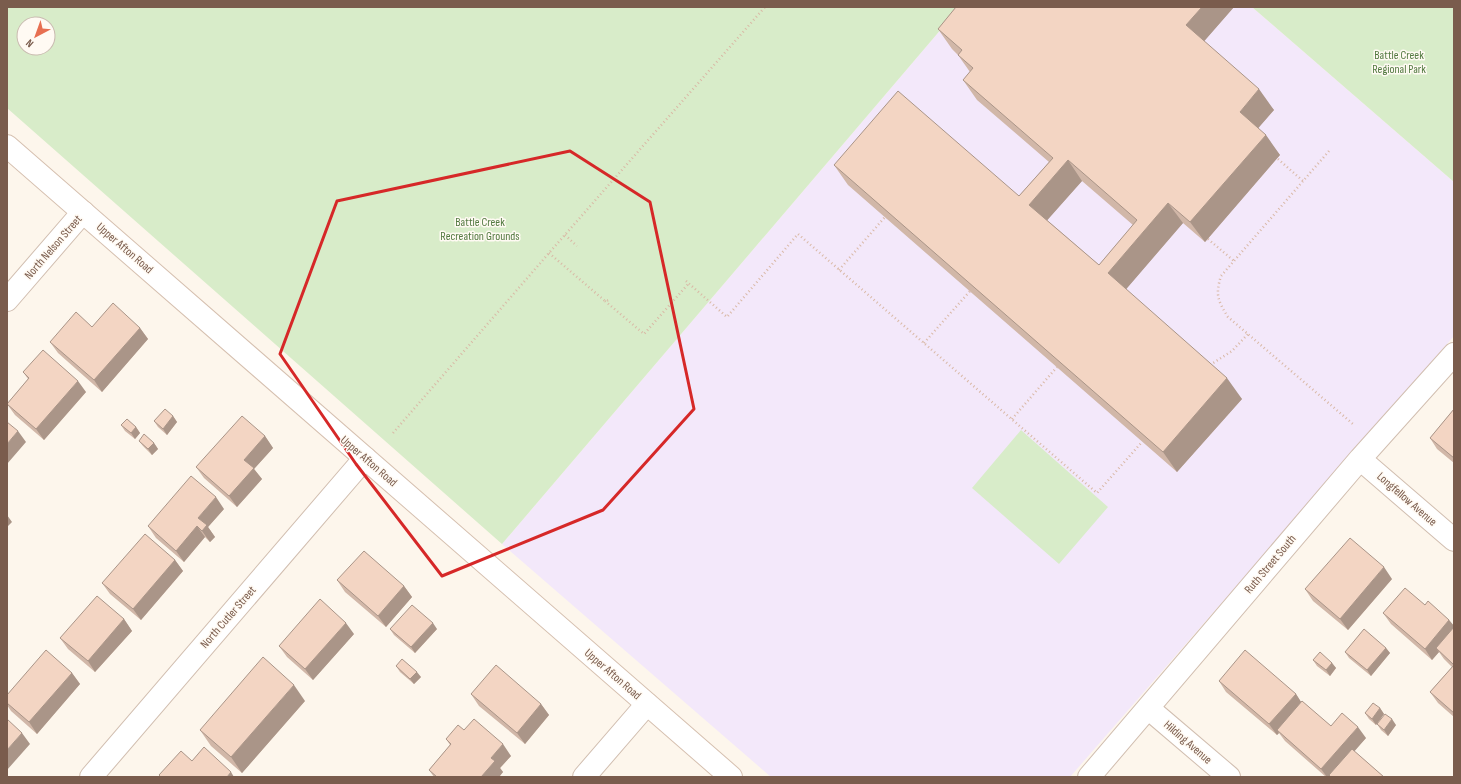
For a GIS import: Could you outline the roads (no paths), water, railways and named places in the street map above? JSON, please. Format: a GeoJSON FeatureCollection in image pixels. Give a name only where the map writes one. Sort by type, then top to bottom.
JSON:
{"type":"FeatureCollection","features":[{"type":"Feature","properties":{"kind":"street","name":"Upper Afton Road"},"geometry":{"type":"LineString","coordinates":[[7,146],[731,777]]}},
{"type":"Feature","properties":{"kind":"street","name":"North Nelson Street"},"geometry":{"type":"LineString","coordinates":[[7,300],[83,212]]}},
{"type":"Feature","properties":{"kind":"street","name":"Ruth Street South"},"geometry":{"type":"LineString","coordinates":[[1089,777],[1360,459],[1454,354]]}},
{"type":"Feature","properties":{"kind":"street","name":"North Cutler Street"},"geometry":{"type":"LineString","coordinates":[[91,777],[365,458]]}},
{"type":"Feature","properties":{"kind":"street","name":"Longfellow Avenue"},"geometry":{"type":"LineString","coordinates":[[1360,459],[1454,540]]}},
{"type":"Feature","properties":{"kind":"street"},"geometry":{"type":"LineString","coordinates":[[584,777],[647,704]]}},
{"type":"Feature","properties":{"kind":"street","name":"Hilding Avenue"},"geometry":{"type":"LineString","coordinates":[[1148,708],[1229,777]]}},
{"type":"Feature","properties":{"kind":"park label","name":"Battle Creek Regional Park"},"geometry":{"type":"Point","coordinates":[1399,62]}},
{"type":"Feature","properties":{"kind":"park label","name":"Battle Creek Recreation Grounds"},"geometry":{"type":"Point","coordinates":[480,229]}}]}
